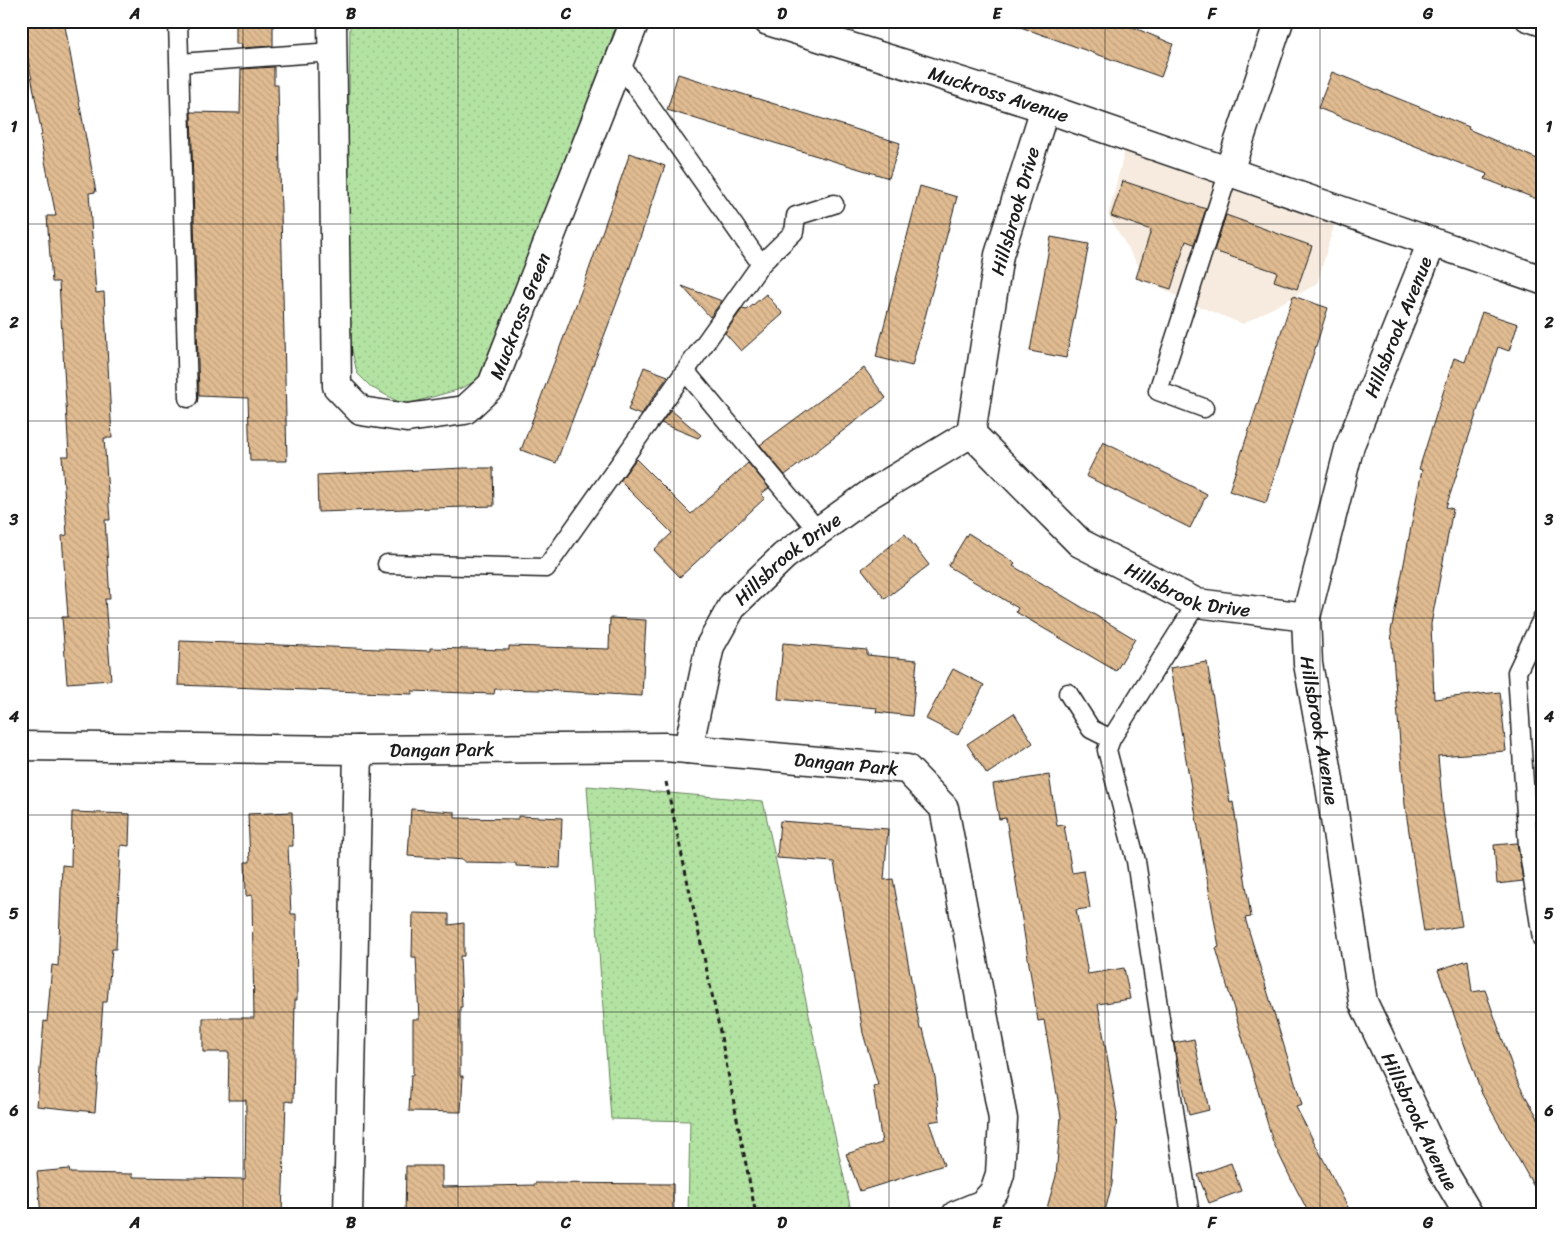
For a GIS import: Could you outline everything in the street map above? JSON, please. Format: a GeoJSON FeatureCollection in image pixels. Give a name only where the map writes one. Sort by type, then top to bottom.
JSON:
{"type":"FeatureCollection","features":[{"type":"Feature","properties":{"kind":"street","name":"Muckross Green"},"geometry":{"type":"LineString","coordinates":[[332,21],[338,386],[361,411],[407,418],[465,410],[492,385],[635,21]]}},
{"type":"Feature","properties":{"kind":"street","name":"Muckross Avenue"},"geometry":{"type":"LineString","coordinates":[[768,21],[1045,108],[1542,280]]}},
{"type":"Feature","properties":{"kind":"street"},"geometry":{"type":"LineString","coordinates":[[1229,171],[1279,21]]}},
{"type":"Feature","properties":{"kind":"street","name":"Hillsbrook Drive"},"geometry":{"type":"LineString","coordinates":[[688,749],[710,646],[733,604],[784,556],[818,531],[870,494],[971,433],[999,255],[1045,108]]}},
{"type":"Feature","properties":{"kind":"street","name":"Hillsbrook Avenue"},"geometry":{"type":"LineString","coordinates":[[1432,242],[1350,445],[1306,616],[1308,664],[1327,767],[1363,1002],[1443,1171],[1469,1215]]}},
{"type":"Feature","properties":{"kind":"street","name":"Hillsbrook Drive"},"geometry":{"type":"LineString","coordinates":[[971,433],[1080,543],[1198,604],[1306,616]]}},
{"type":"Feature","properties":{"kind":"street","name":"Dangan Park"},"geometry":{"type":"LineString","coordinates":[[21,746],[358,750],[656,747],[906,769],[944,808],[1003,1119],[1000,1174],[994,1192],[983,1204],[956,1215]]}},
{"type":"Feature","properties":{"kind":"street"},"geometry":{"type":"LineString","coordinates":[[348,1215],[358,750]]}},
{"type":"Feature","properties":{"kind":"lane"},"geometry":{"type":"LineString","coordinates":[[178,21],[188,398]]}},
{"type":"Feature","properties":{"kind":"lane"},"geometry":{"type":"LineString","coordinates":[[1525,21],[1542,27]]}},
{"type":"Feature","properties":{"kind":"lane"},"geometry":{"type":"LineString","coordinates":[[180,63],[332,52]]}},
{"type":"Feature","properties":{"kind":"lane"},"geometry":{"type":"LineString","coordinates":[[618,61],[762,264]]}},
{"type":"Feature","properties":{"kind":"lane"},"geometry":{"type":"LineString","coordinates":[[1204,408],[1158,391],[1229,171]]}},
{"type":"Feature","properties":{"kind":"lane"},"geometry":{"type":"LineString","coordinates":[[387,564],[546,568],[762,264],[794,232],[796,216],[834,204]]}},
{"type":"Feature","properties":{"kind":"lane"},"geometry":{"type":"LineString","coordinates":[[686,372],[818,531]]}},
{"type":"Feature","properties":{"kind":"lane"},"geometry":{"type":"LineString","coordinates":[[1190,1215],[1136,861],[1106,750],[1111,739],[1198,604]]}},
{"type":"Feature","properties":{"kind":"lane"},"geometry":{"type":"LineString","coordinates":[[1542,619],[1517,672],[1528,846],[1542,939]]}},
{"type":"Feature","properties":{"kind":"lane"},"geometry":{"type":"LineString","coordinates":[[1068,693],[1091,729],[1111,739]]}},
{"type":"Feature","properties":{"kind":"path"},"geometry":{"type":"LineString","coordinates":[[666,782],[718,1022],[756,1215]]}},
{"type":"Feature","properties":{"kind":"shaded area"},"geometry":{"type":"Polygon","coordinates":[[[1125,150],[1336,219],[1317,284],[1243,324],[1188,302],[1147,280],[1108,215],[1125,150]]]}},
{"type":"Feature","properties":{"kind":"green space"},"geometry":{"type":"Polygon","coordinates":[[[350,21],[618,21],[493,360],[476,381],[457,390],[404,405],[371,387],[357,373],[346,322],[350,21]]]}},
{"type":"Feature","properties":{"kind":"green space"},"geometry":{"type":"Polygon","coordinates":[[[587,786],[763,801],[852,1215],[688,1215],[690,1121],[611,1119],[587,786]]]}},
{"type":"Feature","properties":{"kind":"building"},"geometry":{"type":"Polygon","coordinates":[[[21,21],[64,21],[96,192],[89,193],[96,293],[104,292],[112,438],[104,438],[110,520],[105,520],[110,599],[105,599],[111,680],[67,683],[62,617],[68,617],[62,536],[67,535],[62,456],[69,456],[59,282],[52,282],[47,216],[56,216],[40,136],[42,135],[21,21]]]}},
{"type":"Feature","properties":{"kind":"building"},"geometry":{"type":"Polygon","coordinates":[[[236,21],[273,21],[273,46],[241,48],[242,44],[236,44],[236,21]]]}},
{"type":"Feature","properties":{"kind":"building"},"geometry":{"type":"Polygon","coordinates":[[[1013,21],[1118,21],[1173,44],[1161,77],[1012,24],[1013,21]]]}},
{"type":"Feature","properties":{"kind":"building"},"geometry":{"type":"Polygon","coordinates":[[[274,67],[274,85],[278,85],[287,461],[250,461],[248,398],[199,396],[191,112],[240,113],[241,69],[274,67]]]}},
{"type":"Feature","properties":{"kind":"building"},"geometry":{"type":"Polygon","coordinates":[[[1332,72],[1469,127],[1468,129],[1542,161],[1542,201],[1485,179],[1487,174],[1318,108],[1332,72]]]}},
{"type":"Feature","properties":{"kind":"building"},"geometry":{"type":"Polygon","coordinates":[[[678,74],[900,143],[889,178],[667,110],[678,74]]]}},
{"type":"Feature","properties":{"kind":"building"},"geometry":{"type":"Polygon","coordinates":[[[630,153],[665,166],[625,281],[556,463],[521,450],[585,281],[630,153]]]}},
{"type":"Feature","properties":{"kind":"building"},"geometry":{"type":"Polygon","coordinates":[[[1123,181],[1206,209],[1194,244],[1186,241],[1171,289],[1136,278],[1151,230],[1111,216],[1123,181]]]}},
{"type":"Feature","properties":{"kind":"building"},"geometry":{"type":"Polygon","coordinates":[[[920,186],[957,197],[912,366],[876,357],[920,186]]]}},
{"type":"Feature","properties":{"kind":"building"},"geometry":{"type":"Polygon","coordinates":[[[1226,215],[1312,246],[1297,289],[1274,281],[1277,272],[1214,251],[1226,215]]]}},
{"type":"Feature","properties":{"kind":"building"},"geometry":{"type":"Polygon","coordinates":[[[1051,237],[1089,244],[1066,358],[1030,351],[1051,237]]]}},
{"type":"Feature","properties":{"kind":"building"},"geometry":{"type":"Polygon","coordinates":[[[682,286],[722,301],[710,317],[682,286]]]}},
{"type":"Feature","properties":{"kind":"building"},"geometry":{"type":"Polygon","coordinates":[[[766,294],[783,314],[741,351],[725,333],[742,309],[747,310],[766,294]]]}},
{"type":"Feature","properties":{"kind":"building"},"geometry":{"type":"Polygon","coordinates":[[[1293,296],[1328,308],[1266,503],[1229,491],[1293,296]]]}},
{"type":"Feature","properties":{"kind":"building"},"geometry":{"type":"Polygon","coordinates":[[[1482,312],[1518,324],[1509,351],[1498,347],[1446,507],[1453,509],[1431,624],[1434,699],[1500,692],[1506,751],[1438,756],[1443,812],[1462,926],[1424,932],[1405,805],[1391,631],[1422,470],[1419,469],[1454,358],[1465,362],[1482,312]]]}},
{"type":"Feature","properties":{"kind":"building"},"geometry":{"type":"Polygon","coordinates":[[[644,367],[668,376],[641,415],[628,410],[644,367]]]}},
{"type":"Feature","properties":{"kind":"building"},"geometry":{"type":"Polygon","coordinates":[[[864,368],[886,398],[785,475],[760,445],[864,368]]]}},
{"type":"Feature","properties":{"kind":"building"},"geometry":{"type":"Polygon","coordinates":[[[671,410],[701,435],[698,438],[661,423],[671,410]]]}},
{"type":"Feature","properties":{"kind":"building"},"geometry":{"type":"Polygon","coordinates":[[[1103,442],[1207,494],[1190,528],[1086,476],[1103,442]]]}},
{"type":"Feature","properties":{"kind":"building"},"geometry":{"type":"Polygon","coordinates":[[[636,459],[691,514],[748,463],[769,488],[761,494],[765,498],[680,577],[654,550],[672,533],[620,481],[636,459]]]}},
{"type":"Feature","properties":{"kind":"building"},"geometry":{"type":"Polygon","coordinates":[[[493,468],[494,506],[318,512],[317,475],[493,468]]]}},
{"type":"Feature","properties":{"kind":"building"},"geometry":{"type":"Polygon","coordinates":[[[968,533],[1015,563],[1013,566],[1135,639],[1116,671],[1016,612],[1018,608],[948,566],[968,533]]]}},
{"type":"Feature","properties":{"kind":"building"},"geometry":{"type":"Polygon","coordinates":[[[905,534],[929,565],[885,599],[862,569],[905,534]]]}},
{"type":"Feature","properties":{"kind":"building"},"geometry":{"type":"Polygon","coordinates":[[[610,618],[646,620],[642,696],[540,690],[495,689],[494,694],[412,691],[412,694],[178,685],[180,641],[430,651],[430,648],[509,650],[509,646],[609,649],[610,618]]]}},
{"type":"Feature","properties":{"kind":"building"},"geometry":{"type":"Polygon","coordinates":[[[783,643],[867,650],[867,655],[917,660],[912,716],[876,712],[877,708],[778,699],[783,643]]]}},
{"type":"Feature","properties":{"kind":"building"},"geometry":{"type":"Polygon","coordinates":[[[1207,662],[1230,803],[1233,802],[1251,917],[1245,918],[1302,1105],[1296,1107],[1352,1215],[1310,1215],[1291,1179],[1273,1142],[1216,948],[1219,947],[1170,668],[1207,662]]]}},
{"type":"Feature","properties":{"kind":"building"},"geometry":{"type":"Polygon","coordinates":[[[953,669],[984,685],[958,735],[926,719],[953,669]]]}},
{"type":"Feature","properties":{"kind":"building"},"geometry":{"type":"Polygon","coordinates":[[[1014,713],[1033,743],[987,774],[967,744],[1014,713]]]}},
{"type":"Feature","properties":{"kind":"building"},"geometry":{"type":"Polygon","coordinates":[[[1049,775],[1057,826],[1064,825],[1072,873],[1084,871],[1090,908],[1076,910],[1088,974],[1124,968],[1130,999],[1098,1004],[1117,1114],[1112,1184],[1104,1215],[1045,1215],[1056,1176],[1061,1117],[1044,1020],[1038,1021],[1006,818],[999,819],[993,784],[1049,775]]]}},
{"type":"Feature","properties":{"kind":"building"},"geometry":{"type":"Polygon","coordinates":[[[411,809],[455,812],[455,818],[518,819],[518,816],[562,818],[560,868],[516,866],[516,863],[464,862],[464,860],[408,856],[411,809]]]}},
{"type":"Feature","properties":{"kind":"building"},"geometry":{"type":"Polygon","coordinates":[[[72,812],[130,814],[129,846],[121,845],[116,949],[112,949],[107,1002],[103,1002],[95,1112],[37,1106],[44,1021],[47,1022],[52,965],[58,966],[62,865],[71,866],[72,812]]]}},
{"type":"Feature","properties":{"kind":"building"},"geometry":{"type":"Polygon","coordinates":[[[292,812],[293,846],[288,846],[291,914],[296,914],[297,1000],[295,1000],[293,1102],[286,1101],[282,1215],[41,1215],[37,1172],[69,1169],[70,1173],[133,1174],[133,1177],[245,1179],[246,1100],[228,1100],[229,1052],[203,1052],[203,1018],[254,1018],[252,895],[246,896],[245,862],[250,862],[248,814],[292,812]]]}},
{"type":"Feature","properties":{"kind":"building"},"geometry":{"type":"Polygon","coordinates":[[[780,821],[888,829],[884,880],[893,879],[920,1029],[923,1029],[935,1077],[940,1120],[929,1122],[944,1165],[860,1191],[846,1154],[882,1143],[873,1086],[878,1085],[863,1033],[834,862],[777,858],[780,821]]]}},
{"type":"Feature","properties":{"kind":"building"},"geometry":{"type":"Polygon","coordinates":[[[1517,843],[1523,881],[1497,884],[1494,845],[1517,843]]]}},
{"type":"Feature","properties":{"kind":"building"},"geometry":{"type":"Polygon","coordinates":[[[413,913],[449,914],[449,925],[464,923],[464,956],[460,956],[462,1007],[460,1007],[460,1076],[463,1076],[461,1112],[409,1111],[411,1075],[413,1075],[413,1019],[419,1019],[416,957],[412,957],[413,913]]]}},
{"type":"Feature","properties":{"kind":"building"},"geometry":{"type":"Polygon","coordinates":[[[1468,960],[1472,992],[1485,990],[1518,1083],[1542,1125],[1542,1201],[1482,1094],[1438,970],[1468,960]]]}},
{"type":"Feature","properties":{"kind":"building"},"geometry":{"type":"Polygon","coordinates":[[[1194,1039],[1209,1110],[1189,1115],[1174,1043],[1194,1039]]]}},
{"type":"Feature","properties":{"kind":"building"},"geometry":{"type":"Polygon","coordinates":[[[1231,1163],[1241,1191],[1209,1203],[1198,1175],[1231,1163]]]}},
{"type":"Feature","properties":{"kind":"building"},"geometry":{"type":"Polygon","coordinates":[[[406,1166],[442,1166],[442,1187],[535,1185],[535,1183],[673,1184],[673,1215],[405,1215],[406,1166]]]}}]}
